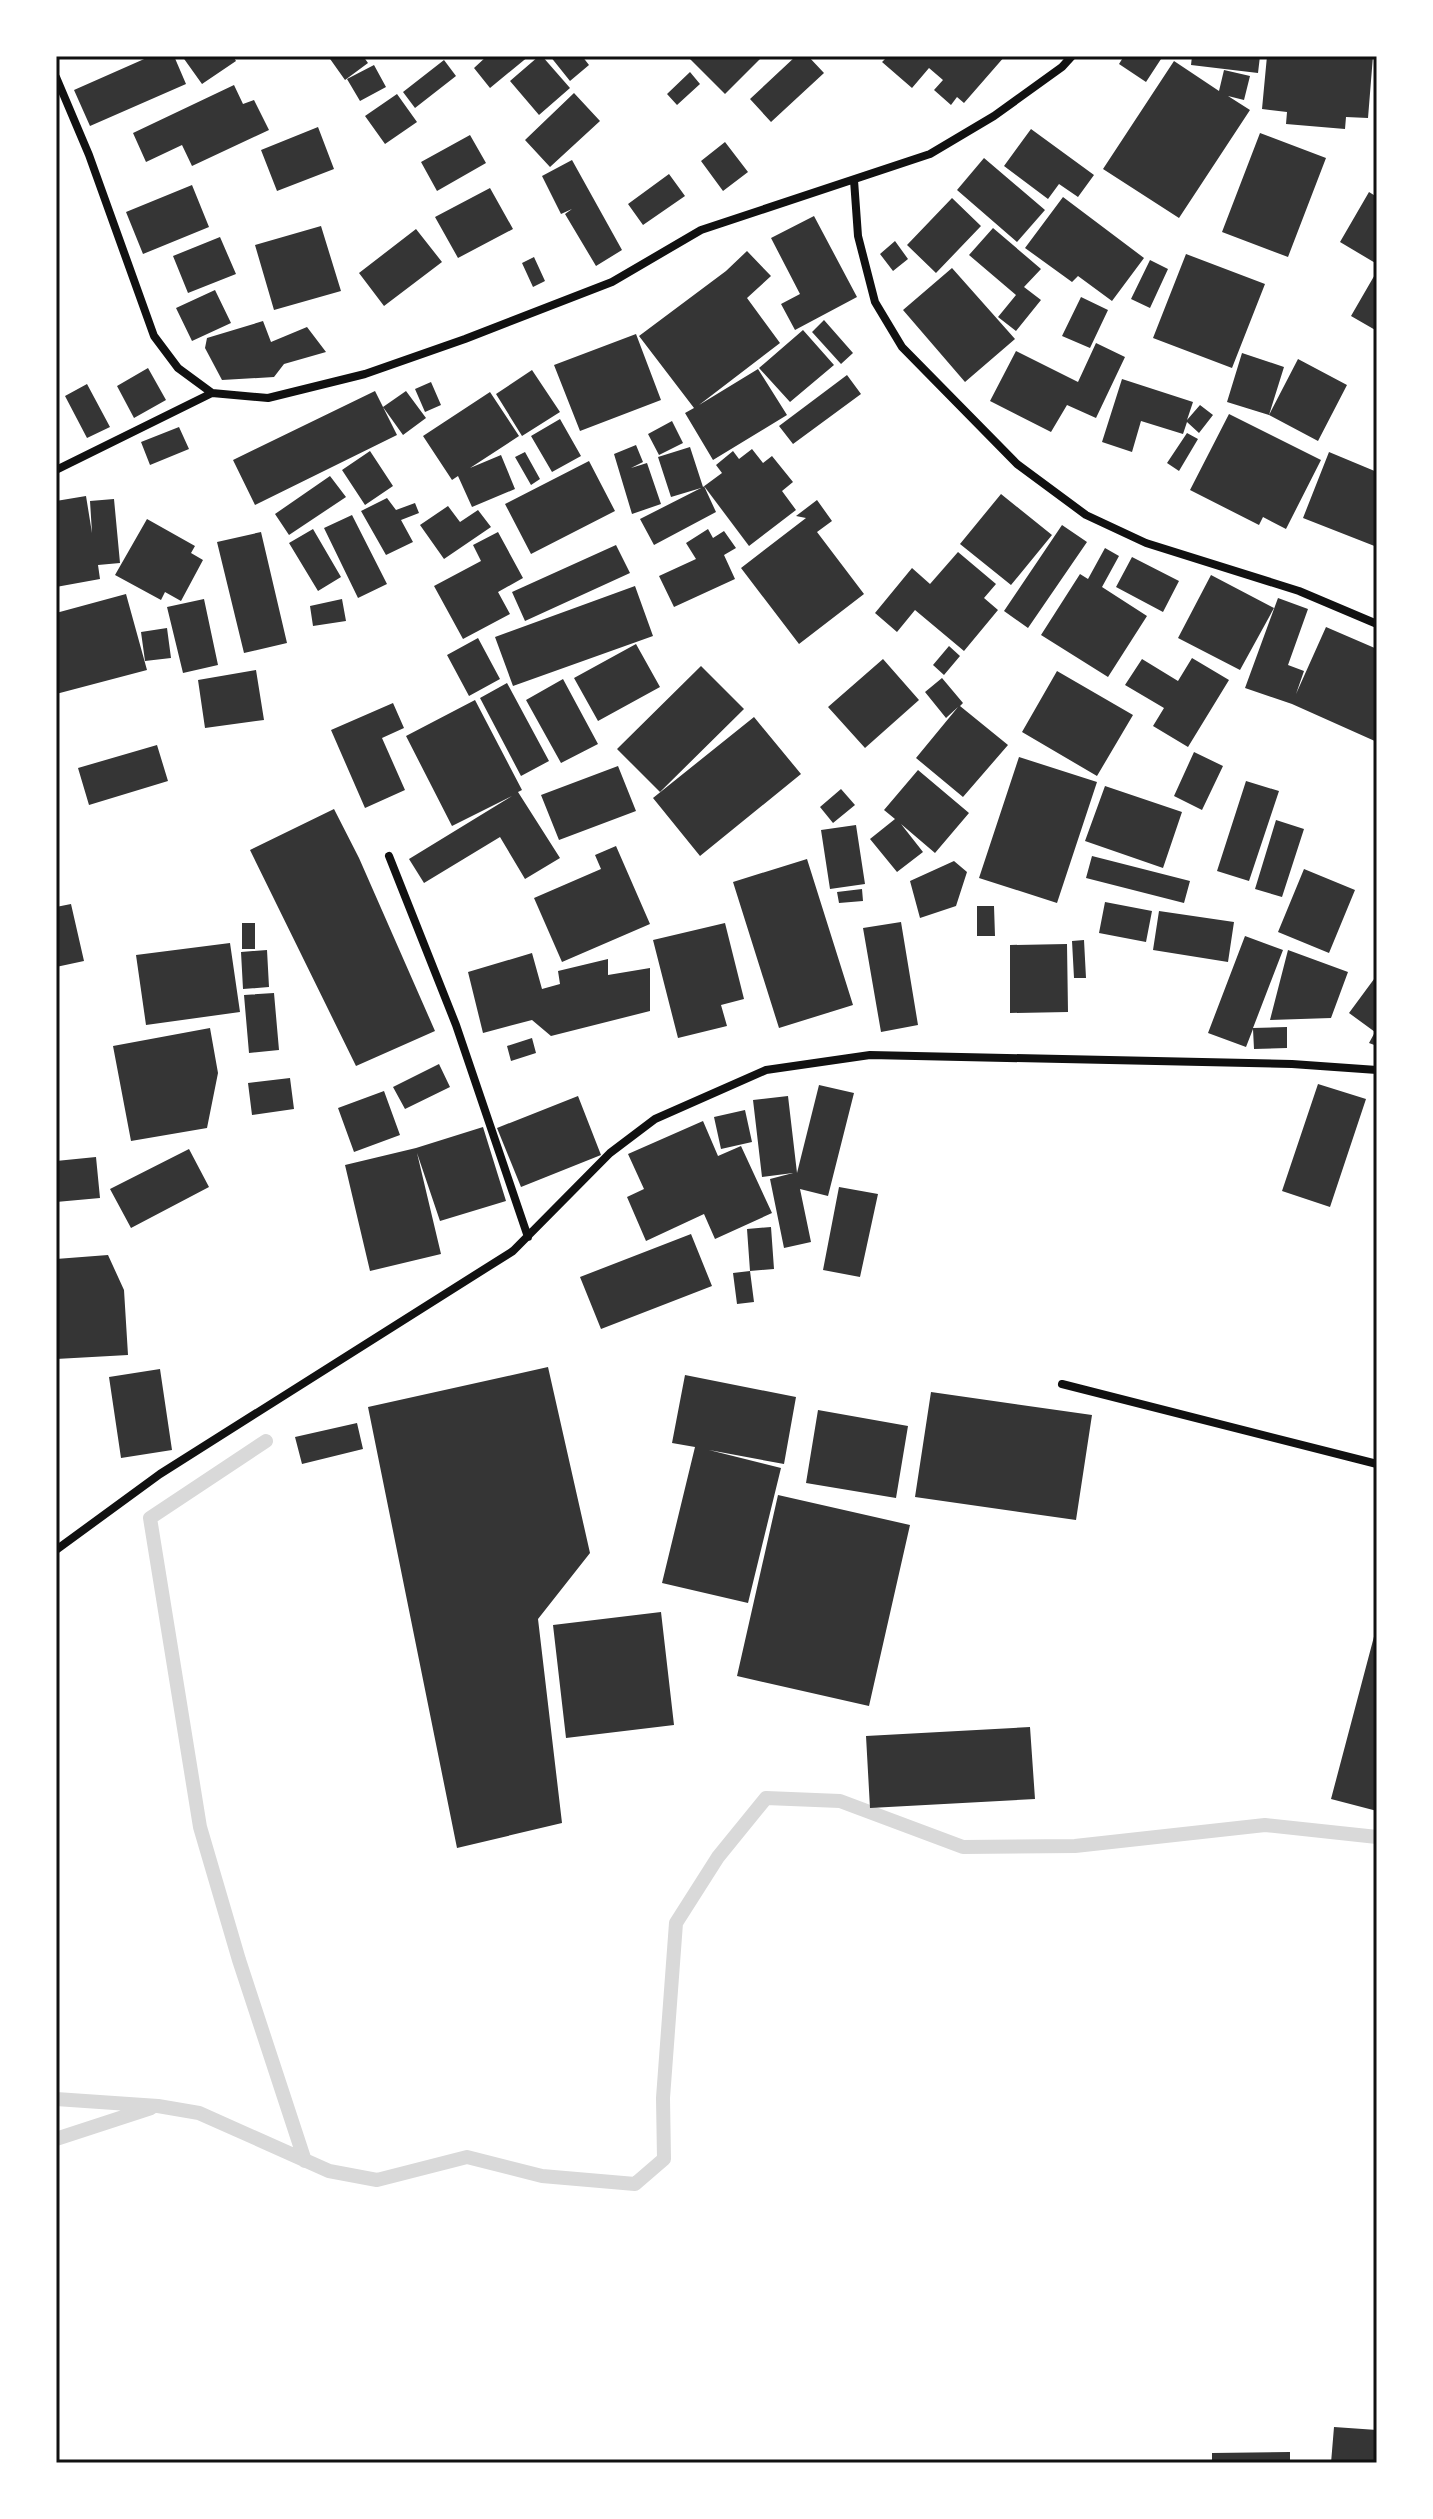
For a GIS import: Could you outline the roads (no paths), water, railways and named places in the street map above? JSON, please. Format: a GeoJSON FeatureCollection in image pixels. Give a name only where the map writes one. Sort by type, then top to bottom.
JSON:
{"type":"FeatureCollection","features":[{"type":"Feature","properties":{"kind":"street"},"geometry":{"type":"LineString","coordinates":[[56,77],[89,155],[154,336],[178,368],[212,393],[268,398],[365,374],[465,339],[612,282],[701,230],[930,154],[994,116],[1062,67],[1072,56]]}},
{"type":"Feature","properties":{"kind":"street"},"geometry":{"type":"LineString","coordinates":[[854,180],[858,236],[875,302],[902,347],[1017,464],[1086,515],[1146,543],[1299,591],[1377,624]]}},
{"type":"Feature","properties":{"kind":"street"},"geometry":{"type":"LineString","coordinates":[[56,470],[212,393]]}},
{"type":"Feature","properties":{"kind":"street"},"geometry":{"type":"LineString","coordinates":[[389,856],[456,1025],[528,1237]]}},
{"type":"Feature","properties":{"kind":"street"},"geometry":{"type":"LineString","coordinates":[[56,1550],[160,1474],[513,1251],[610,1153],[655,1119],[766,1070],[870,1055],[1292,1064],[1377,1070]]}},
{"type":"Feature","properties":{"kind":"street"},"geometry":{"type":"LineString","coordinates":[[1062,1384],[1377,1464]]}},
{"type":"Feature","properties":{"kind":"waterway"},"geometry":{"type":"LineString","coordinates":[[266,1441],[150,1518],[200,1827],[239,1960],[305,2161]]}},
{"type":"Feature","properties":{"kind":"waterway"},"geometry":{"type":"LineString","coordinates":[[56,2099],[158,2106],[199,2113],[329,2171],[377,2180],[467,2157],[542,2176],[635,2184],[664,2159],[663,2098],[676,1923],[718,1857],[766,1798],[840,1801],[963,1847],[1075,1846],[1265,1825],[1377,1837]]}},
{"type":"Feature","properties":{"kind":"waterway"},"geometry":{"type":"LineString","coordinates":[[56,2139],[151,2108]]}}]}
